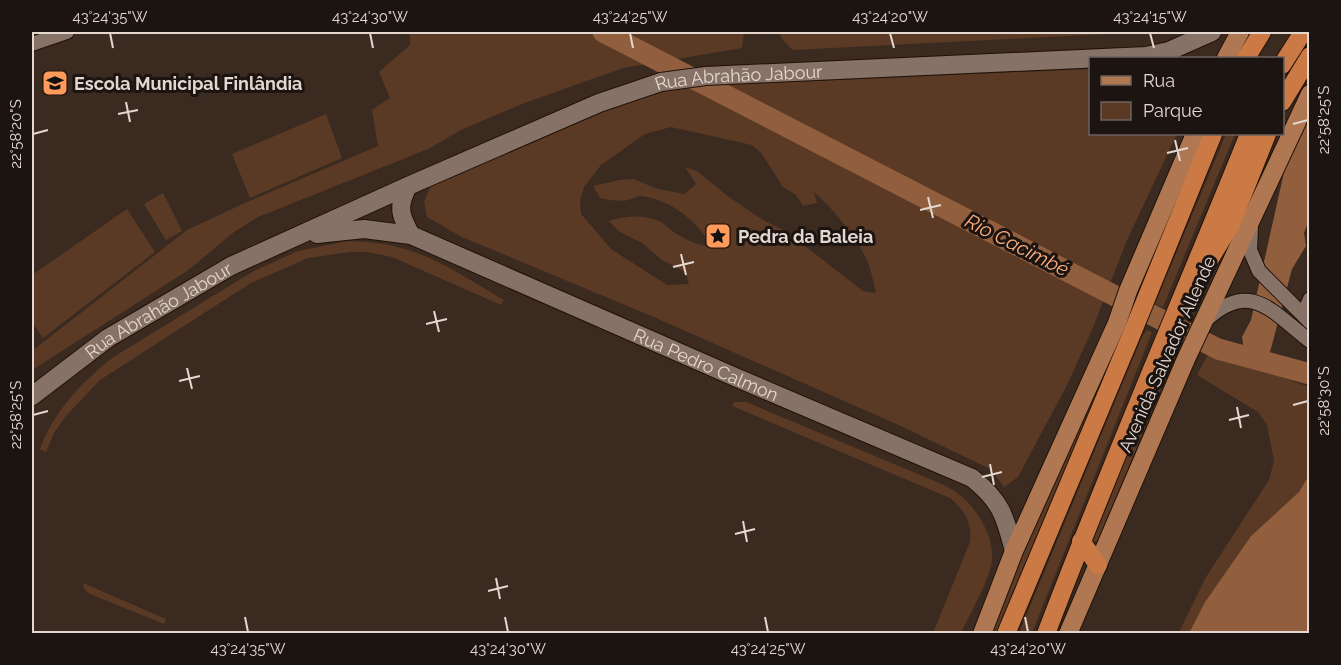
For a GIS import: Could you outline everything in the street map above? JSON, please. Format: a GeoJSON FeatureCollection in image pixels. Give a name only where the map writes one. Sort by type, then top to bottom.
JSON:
{"type":"FeatureCollection","features":[{"type":"Feature","properties":{"kind":"highway"},"geometry":{"type":"LineString","coordinates":[[1247,57],[1262,32]]}},
{"type":"Feature","properties":{"kind":"highway"},"geometry":{"type":"LineString","coordinates":[[1284,62],[1299,38]]}},
{"type":"Feature","properties":{"kind":"highway"},"geometry":{"type":"LineString","coordinates":[[1284,99],[1310,56]]}},
{"type":"Feature","properties":{"kind":"highway"},"geometry":{"type":"LineString","coordinates":[[1006,633],[1213,135]]}},
{"type":"Feature","properties":{"kind":"highway","name":"Avenida Salvador Allende"},"geometry":{"type":"LineString","coordinates":[[1047,633],[1081,541],[1249,135]]}},
{"type":"Feature","properties":{"kind":"highway"},"geometry":{"type":"LineString","coordinates":[[1175,317],[1231,225],[1267,135]]}},
{"type":"Feature","properties":{"kind":"highway"},"geometry":{"type":"LineString","coordinates":[[1081,541],[1098,565]]}},
{"type":"Feature","properties":{"kind":"main road"},"geometry":{"type":"LineString","coordinates":[[1227,57],[1240,32]]}},
{"type":"Feature","properties":{"kind":"main road","name":"Avenida Salvador Allende"},"geometry":{"type":"LineString","coordinates":[[1068,633],[1186,359],[1310,94]]}},
{"type":"Feature","properties":{"kind":"main road"},"geometry":{"type":"LineString","coordinates":[[982,633],[1014,551],[1117,323],[1128,291],[1195,135]]}},
{"type":"Feature","properties":{"kind":"street"},"geometry":{"type":"LineString","coordinates":[[32,44],[67,32]]}},
{"type":"Feature","properties":{"kind":"street","name":"Rua Abrahão Jabour"},"geometry":{"type":"LineString","coordinates":[[1124,57],[1146,56],[1169,51],[1212,32]]}},
{"type":"Feature","properties":{"kind":"street","name":"Rua Abrahão Jabour"},"geometry":{"type":"LineString","coordinates":[[32,396],[108,338],[231,266],[599,103],[661,82],[706,76],[1089,59]]}},
{"type":"Feature","properties":{"kind":"street"},"geometry":{"type":"LineString","coordinates":[[408,186],[400,206],[402,219],[411,235]]}},
{"type":"Feature","properties":{"kind":"street"},"geometry":{"type":"LineString","coordinates":[[1251,220],[1250,250],[1258,271],[1306,319]]}},
{"type":"Feature","properties":{"kind":"street","name":"Rua Abrahão Jabour"},"geometry":{"type":"LineString","coordinates":[[294,238],[333,230],[364,229],[411,235]]}},
{"type":"Feature","properties":{"kind":"street","name":"Rua Pedro Calmon"},"geometry":{"type":"LineString","coordinates":[[411,235],[972,478],[986,489],[1001,508],[1014,551]]}},
{"type":"Feature","properties":{"kind":"street"},"geometry":{"type":"LineString","coordinates":[[1306,319],[1310,299]]}},
{"type":"Feature","properties":{"kind":"street"},"geometry":{"type":"LineString","coordinates":[[1204,322],[1224,307],[1239,301],[1252,300],[1264,306],[1310,341]]}},
{"type":"Feature","properties":{"kind":"green space"},"geometry":{"type":"Polygon","coordinates":[[[410,32],[744,32],[742,48],[623,68],[522,104],[461,130],[428,149],[258,217],[234,232],[187,271],[32,370],[32,351],[187,230],[378,146],[372,110],[390,98],[379,72],[410,45],[410,32]]]}},
{"type":"Feature","properties":{"kind":"green space"},"geometry":{"type":"Polygon","coordinates":[[[779,32],[1146,32],[793,50],[782,39],[779,32]]]}},
{"type":"Feature","properties":{"kind":"green space"},"geometry":{"type":"Polygon","coordinates":[[[1089,69],[1089,135],[1177,135],[1127,240],[1092,330],[1067,385],[1018,477],[1004,487],[992,470],[903,427],[656,318],[462,237],[427,217],[424,202],[430,187],[620,104],[654,93],[698,86],[1089,69]],[[671,127],[645,134],[601,165],[584,187],[580,201],[581,214],[611,249],[667,285],[689,284],[685,272],[662,260],[642,243],[618,231],[609,221],[628,217],[648,218],[661,222],[686,239],[711,247],[699,229],[682,213],[662,202],[639,196],[621,201],[600,198],[593,186],[633,179],[658,189],[685,194],[696,184],[685,167],[697,171],[729,197],[763,220],[787,232],[863,291],[876,293],[865,256],[855,239],[829,206],[814,192],[817,203],[803,206],[796,195],[783,187],[762,154],[752,145],[671,127]]]}},
{"type":"Feature","properties":{"kind":"green space"},"geometry":{"type":"Polygon","coordinates":[[[326,114],[342,158],[250,198],[232,154],[326,114]]]}},
{"type":"Feature","properties":{"kind":"green space"},"geometry":{"type":"Polygon","coordinates":[[[1226,135],[1235,135],[1163,307],[1155,304],[1226,135]]]}},
{"type":"Feature","properties":{"kind":"green space"},"geometry":{"type":"Polygon","coordinates":[[[163,193],[182,231],[166,240],[144,204],[163,193]]]}},
{"type":"Feature","properties":{"kind":"green space"},"geometry":{"type":"Polygon","coordinates":[[[127,209],[155,252],[43,338],[32,322],[32,275],[127,209]]]}},
{"type":"Feature","properties":{"kind":"green space"},"geometry":{"type":"Polygon","coordinates":[[[348,241],[372,242],[413,251],[448,267],[504,300],[501,305],[392,257],[367,252],[350,252],[308,258],[251,283],[100,380],[65,417],[54,433],[46,452],[40,449],[61,410],[90,377],[112,358],[252,272],[298,251],[348,241]]]}},
{"type":"Feature","properties":{"kind":"green space"},"geometry":{"type":"Polygon","coordinates":[[[1124,328],[998,633],[989,634],[1077,428],[1124,328]]]}},
{"type":"Feature","properties":{"kind":"green space"},"geometry":{"type":"Polygon","coordinates":[[[1147,330],[1152,332],[1032,633],[1019,633],[1126,375],[1147,330]]]}},
{"type":"Feature","properties":{"kind":"green space"},"geometry":{"type":"Polygon","coordinates":[[[1170,343],[1177,349],[1099,540],[1093,542],[1091,541],[1170,343]]]}},
{"type":"Feature","properties":{"kind":"green space"},"geometry":{"type":"Polygon","coordinates":[[[1210,351],[1309,387],[1309,475],[1299,492],[1251,536],[1205,602],[1189,633],[1178,634],[1206,577],[1269,480],[1274,461],[1267,425],[1258,412],[1197,375],[1210,351]]]}},
{"type":"Feature","properties":{"kind":"green space"},"geometry":{"type":"Polygon","coordinates":[[[734,402],[746,402],[937,482],[952,490],[971,506],[987,532],[992,561],[983,588],[961,633],[933,633],[970,542],[969,523],[955,503],[950,498],[732,406],[734,402]]]}},
{"type":"Feature","properties":{"kind":"green space"},"geometry":{"type":"Polygon","coordinates":[[[83,583],[166,619],[164,624],[90,594],[84,589],[83,583]]]}},
{"type":"Feature","properties":{"kind":"shaded area"},"geometry":{"type":"Polygon","coordinates":[[[1309,105],[1310,217],[1304,233],[1306,246],[1292,269],[1269,356],[1244,350],[1242,337],[1251,320],[1284,172],[1309,105]]]}},
{"type":"Feature","properties":{"kind":"shaded area"},"geometry":{"type":"Polygon","coordinates":[[[1309,475],[1309,633],[1189,633],[1205,602],[1251,536],[1299,492],[1309,475]]]}},
{"type":"Feature","properties":{"kind":"waterway","name":"Rio Cacimbé"},"geometry":{"type":"LineString","coordinates":[[603,32],[1218,349],[1310,374]]}},
{"type":"Feature","properties":{"kind":"place","name":"Escola Municipal Finlândia"},"geometry":{"type":"Point","coordinates":[55,83]}},
{"type":"Feature","properties":{"kind":"place","name":"Pedra da Baleia"},"geometry":{"type":"Point","coordinates":[718,236]}}]}
